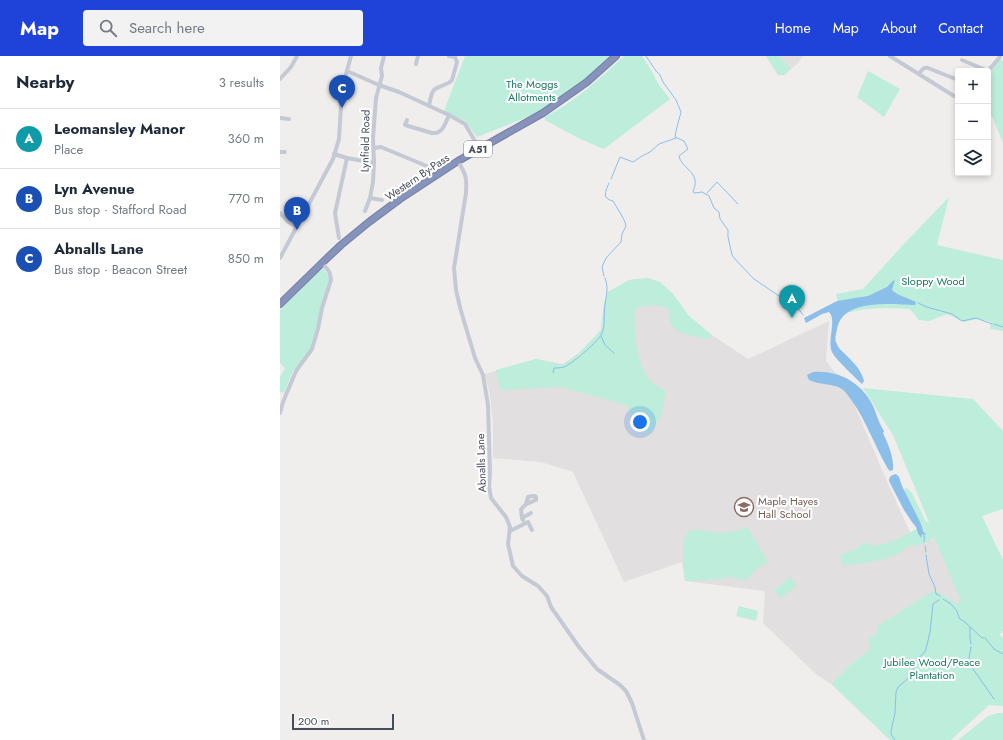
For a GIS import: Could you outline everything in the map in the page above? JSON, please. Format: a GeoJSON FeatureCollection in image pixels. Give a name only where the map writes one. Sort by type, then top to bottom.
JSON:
{"type":"FeatureCollection","features":[{"type":"Feature","properties":{"kind":"highway","name":"Western By-Pass"},"geometry":{"type":"LineString","coordinates":[[280,304],[322,263],[369,222],[400,199],[479,148],[543,112],[587,82],[616,56]]}},
{"type":"Feature","properties":{"kind":"street"},"geometry":{"type":"LineString","coordinates":[[280,79],[291,67],[297,56]]}},
{"type":"Feature","properties":{"kind":"street"},"geometry":{"type":"LineString","coordinates":[[280,258],[330,165],[334,154],[339,139],[342,88],[351,56]]}},
{"type":"Feature","properties":{"kind":"street","name":"Lynfield Road"},"geometry":{"type":"LineString","coordinates":[[365,211],[370,198],[373,182],[373,138],[376,98],[382,76],[381,68],[384,56]]}},
{"type":"Feature","properties":{"kind":"street"},"geometry":{"type":"LineString","coordinates":[[416,64],[418,56]]}},
{"type":"Feature","properties":{"kind":"street"},"geometry":{"type":"LineString","coordinates":[[429,106],[433,91],[436,88],[450,83],[452,80],[457,62],[455,57],[449,56]]}},
{"type":"Feature","properties":{"kind":"street"},"geometry":{"type":"LineString","coordinates":[[890,56],[954,96]]}},
{"type":"Feature","properties":{"kind":"street"},"geometry":{"type":"LineString","coordinates":[[897,60],[900,56]]}},
{"type":"Feature","properties":{"kind":"street"},"geometry":{"type":"LineString","coordinates":[[991,68],[1000,56]]}},
{"type":"Feature","properties":{"kind":"street"},"geometry":{"type":"LineString","coordinates":[[962,60],[981,68]]}},
{"type":"Feature","properties":{"kind":"street"},"geometry":{"type":"LineString","coordinates":[[919,74],[925,67],[955,79]]}},
{"type":"Feature","properties":{"kind":"street"},"geometry":{"type":"LineString","coordinates":[[347,71],[399,92],[465,124],[479,148]]}},
{"type":"Feature","properties":{"kind":"street"},"geometry":{"type":"LineString","coordinates":[[407,120],[406,124],[432,134],[436,134],[441,131],[449,115]]}},
{"type":"Feature","properties":{"kind":"street"},"geometry":{"type":"LineString","coordinates":[[283,124],[282,118],[289,119]]}},
{"type":"Feature","properties":{"kind":"street"},"geometry":{"type":"LineString","coordinates":[[374,148],[381,147],[430,167]]}},
{"type":"Feature","properties":{"kind":"street"},"geometry":{"type":"LineString","coordinates":[[334,154],[374,163]]}},
{"type":"Feature","properties":{"kind":"street"},"geometry":{"type":"LineString","coordinates":[[339,238],[335,213],[347,158]]}},
{"type":"Feature","properties":{"kind":"street","name":"Abnalls Lane"},"geometry":{"type":"LineString","coordinates":[[458,161],[465,173],[466,193],[454,268],[456,290],[468,336],[475,358],[483,375],[488,405],[489,486],[491,498],[506,517],[510,527],[508,544],[513,566],[522,576],[538,586],[547,596],[551,608],[578,647],[597,669],[626,691],[632,702],[644,740]]}},
{"type":"Feature","properties":{"kind":"street"},"geometry":{"type":"LineString","coordinates":[[370,198],[382,200]]}},
{"type":"Feature","properties":{"kind":"street"},"geometry":{"type":"LineString","coordinates":[[280,213],[287,221],[297,227]]}},
{"type":"Feature","properties":{"kind":"street"},"geometry":{"type":"LineString","coordinates":[[280,413],[296,371],[312,349],[318,329],[322,308],[331,280],[328,270],[322,263]]}},
{"type":"Feature","properties":{"kind":"street"},"geometry":{"type":"LineString","coordinates":[[524,524],[521,510],[526,504]]}},
{"type":"Feature","properties":{"kind":"street"},"geometry":{"type":"LineString","coordinates":[[522,518],[532,513]]}},
{"type":"Feature","properties":{"kind":"street"},"geometry":{"type":"LineString","coordinates":[[510,532],[528,522],[532,530]]}},
{"type":"Feature","properties":{"kind":"shaded area"},"geometry":{"type":"Polygon","coordinates":[[[766,56],[803,56],[798,63],[784,75],[778,75],[766,56]]]}},
{"type":"Feature","properties":{"kind":"shaded area","name":"Maple Hayes Hall School"},"geometry":{"type":"Polygon","coordinates":[[[648,278],[660,282],[673,294],[689,316],[712,335],[748,359],[829,321],[826,361],[847,388],[910,532],[931,540],[934,537],[962,602],[957,604],[943,595],[929,593],[878,626],[878,632],[869,638],[869,650],[850,665],[831,684],[817,675],[763,623],[765,591],[685,581],[682,562],[624,582],[573,472],[541,462],[493,458],[493,422],[490,396],[485,374],[536,359],[563,364],[579,353],[601,330],[604,303],[608,292],[629,280],[648,278]]]}},
{"type":"Feature","properties":{"kind":"green space","name":"The Moggs Allotments"},"geometry":{"type":"Polygon","coordinates":[[[465,56],[611,56],[586,78],[553,103],[530,116],[477,137],[465,121],[444,111],[465,56]]]}},
{"type":"Feature","properties":{"kind":"green space"},"geometry":{"type":"Polygon","coordinates":[[[624,56],[642,56],[659,85],[670,99],[604,149],[580,139],[545,120],[545,117],[566,105],[586,90],[624,56]]]}},
{"type":"Feature","properties":{"kind":"green space"},"geometry":{"type":"Polygon","coordinates":[[[766,56],[779,56],[791,69],[784,75],[778,75],[766,56]]]}},
{"type":"Feature","properties":{"kind":"green space"},"geometry":{"type":"Polygon","coordinates":[[[1000,59],[1003,61],[1003,143],[991,115],[991,70],[1000,59]]]}},
{"type":"Feature","properties":{"kind":"green space"},"geometry":{"type":"Polygon","coordinates":[[[868,71],[900,89],[884,117],[857,97],[868,71]]]}},
{"type":"Feature","properties":{"kind":"green space","name":"Sloppy Wood"},"geometry":{"type":"Polygon","coordinates":[[[949,197],[937,245],[1003,260],[1003,331],[990,329],[991,322],[977,319],[964,322],[947,314],[929,321],[919,320],[910,309],[866,309],[841,314],[836,294],[863,289],[949,197]]]}},
{"type":"Feature","properties":{"kind":"green space"},"geometry":{"type":"Polygon","coordinates":[[[323,268],[331,280],[312,349],[293,371],[284,393],[280,392],[280,377],[285,368],[280,363],[280,310],[310,278],[323,268]]]}},
{"type":"Feature","properties":{"kind":"green space"},"geometry":{"type":"Polygon","coordinates":[[[648,278],[660,282],[673,294],[689,316],[712,335],[708,339],[688,335],[679,331],[671,323],[669,309],[665,307],[644,306],[635,308],[635,335],[640,362],[650,380],[656,386],[666,391],[661,416],[649,434],[638,427],[626,405],[561,387],[500,390],[496,370],[536,359],[563,365],[579,353],[601,330],[604,303],[608,292],[629,280],[648,278]]]}},
{"type":"Feature","properties":{"kind":"green space","name":"Jubilee Wood/Peace Plantation"},"geometry":{"type":"Polygon","coordinates":[[[863,388],[973,399],[1003,431],[1003,509],[982,516],[1003,560],[1003,631],[1000,635],[1003,638],[1003,706],[989,705],[951,740],[890,740],[831,684],[850,665],[869,650],[869,638],[878,632],[878,626],[929,593],[935,591],[957,604],[961,601],[934,537],[922,544],[908,546],[895,555],[887,558],[868,563],[842,565],[840,555],[858,548],[862,543],[867,543],[871,546],[883,544],[918,528],[904,489],[907,488],[912,493],[926,522],[929,522],[893,435],[863,388]]]}},
{"type":"Feature","properties":{"kind":"green space"},"geometry":{"type":"Polygon","coordinates":[[[747,527],[768,562],[756,570],[746,580],[728,576],[724,579],[685,581],[683,546],[684,540],[690,531],[705,530],[716,533],[724,533],[734,532],[747,527]]]}},
{"type":"Feature","properties":{"kind":"green space"},"geometry":{"type":"Polygon","coordinates":[[[790,577],[797,585],[781,598],[774,590],[790,577]]]}},
{"type":"Feature","properties":{"kind":"green space"},"geometry":{"type":"Polygon","coordinates":[[[739,606],[758,611],[756,621],[736,616],[739,606]]]}},
{"type":"Feature","properties":{"kind":"green space"},"geometry":{"type":"Polygon","coordinates":[[[1003,713],[1003,740],[958,740],[988,716],[1003,713]]]}},
{"type":"Feature","properties":{"kind":"water"},"geometry":{"type":"Polygon","coordinates":[[[895,279],[892,290],[897,294],[916,302],[915,305],[882,304],[858,308],[848,312],[841,319],[837,329],[836,342],[839,348],[859,369],[864,381],[862,384],[841,364],[832,352],[832,320],[829,312],[822,314],[806,323],[804,318],[837,301],[868,296],[887,287],[895,279]]]}},
{"type":"Feature","properties":{"kind":"water"},"geometry":{"type":"Polygon","coordinates":[[[813,372],[830,373],[846,378],[860,388],[866,395],[873,405],[884,431],[883,433],[892,455],[893,470],[890,471],[888,469],[862,417],[846,393],[838,387],[809,380],[807,375],[813,372]]]}},
{"type":"Feature","properties":{"kind":"water"},"geometry":{"type":"Polygon","coordinates":[[[896,474],[899,477],[926,535],[922,534],[921,538],[889,481],[891,476],[896,474]]]}},
{"type":"Feature","properties":{"kind":"waterway"},"geometry":{"type":"LineString","coordinates":[[646,56],[676,100],[681,112],[675,137],[684,141],[688,149],[679,156],[682,163],[694,177],[695,183],[693,192],[702,192],[709,196],[714,208],[719,212],[720,219],[728,230],[728,237],[734,258],[754,279],[779,296],[784,303]]}},
{"type":"Feature","properties":{"kind":"waterway"},"geometry":{"type":"LineString","coordinates":[[611,179],[620,157],[633,162],[650,152],[659,144],[676,138]]}},
{"type":"Feature","properties":{"kind":"waterway"},"geometry":{"type":"LineString","coordinates":[[707,193],[717,182],[738,204]]}},
{"type":"Feature","properties":{"kind":"waterway"},"geometry":{"type":"LineString","coordinates":[[604,276],[602,267],[606,258],[621,242],[622,234],[626,226],[613,201],[609,200],[605,194],[609,183]]}},
{"type":"Feature","properties":{"kind":"waterway"},"geometry":{"type":"LineString","coordinates":[[553,373],[554,368],[565,367],[580,356],[597,341],[602,333],[607,292],[605,278]]}},
{"type":"Feature","properties":{"kind":"waterway"},"geometry":{"type":"LineString","coordinates":[[792,300],[803,315]]}},
{"type":"Feature","properties":{"kind":"waterway"},"geometry":{"type":"LineString","coordinates":[[918,303],[952,314],[962,321],[976,318],[992,324]]}},
{"type":"Feature","properties":{"kind":"waterway"},"geometry":{"type":"LineString","coordinates":[[994,324],[1003,327]]}},
{"type":"Feature","properties":{"kind":"waterway"},"geometry":{"type":"LineString","coordinates":[[601,336],[605,345],[614,353]]}},
{"type":"Feature","properties":{"kind":"waterway"},"geometry":{"type":"LineString","coordinates":[[924,535],[924,542]]}},
{"type":"Feature","properties":{"kind":"waterway"},"geometry":{"type":"LineString","coordinates":[[925,546],[926,552]]}},
{"type":"Feature","properties":{"kind":"waterway"},"geometry":{"type":"LineString","coordinates":[[926,555],[929,574],[935,587],[936,594],[940,596]]}},
{"type":"Feature","properties":{"kind":"waterway"},"geometry":{"type":"LineString","coordinates":[[943,599],[951,604],[957,611],[959,618],[982,638],[984,638]]}},
{"type":"Feature","properties":{"kind":"waterway"},"geometry":{"type":"LineString","coordinates":[[895,740],[891,734],[891,731],[895,713],[896,692],[898,687],[911,676],[914,670],[914,662],[924,653],[926,649],[930,632],[933,604],[939,600]]}},
{"type":"Feature","properties":{"kind":"waterway"},"geometry":{"type":"LineString","coordinates":[[970,627],[971,644]]}},
{"type":"Feature","properties":{"kind":"waterway"},"geometry":{"type":"LineString","coordinates":[[985,638],[994,649],[1003,654]]}},
{"type":"Feature","properties":{"kind":"waterway"},"geometry":{"type":"LineString","coordinates":[[971,647],[969,658],[971,666],[994,699]]}},
{"type":"Feature","properties":{"kind":"place","name":"Abnalls Lane"},"geometry":{"type":"Point","coordinates":[342,108]}},
{"type":"Feature","properties":{"kind":"place","name":"Lyn Avenue"},"geometry":{"type":"Point","coordinates":[297,230]}},
{"type":"Feature","properties":{"kind":"place","name":"Leomansley Manor"},"geometry":{"type":"Point","coordinates":[792,318]}},
{"type":"Feature","properties":{"kind":"place","name":"Maple Hayes Hall School"},"geometry":{"type":"Point","coordinates":[744,507]}}]}
